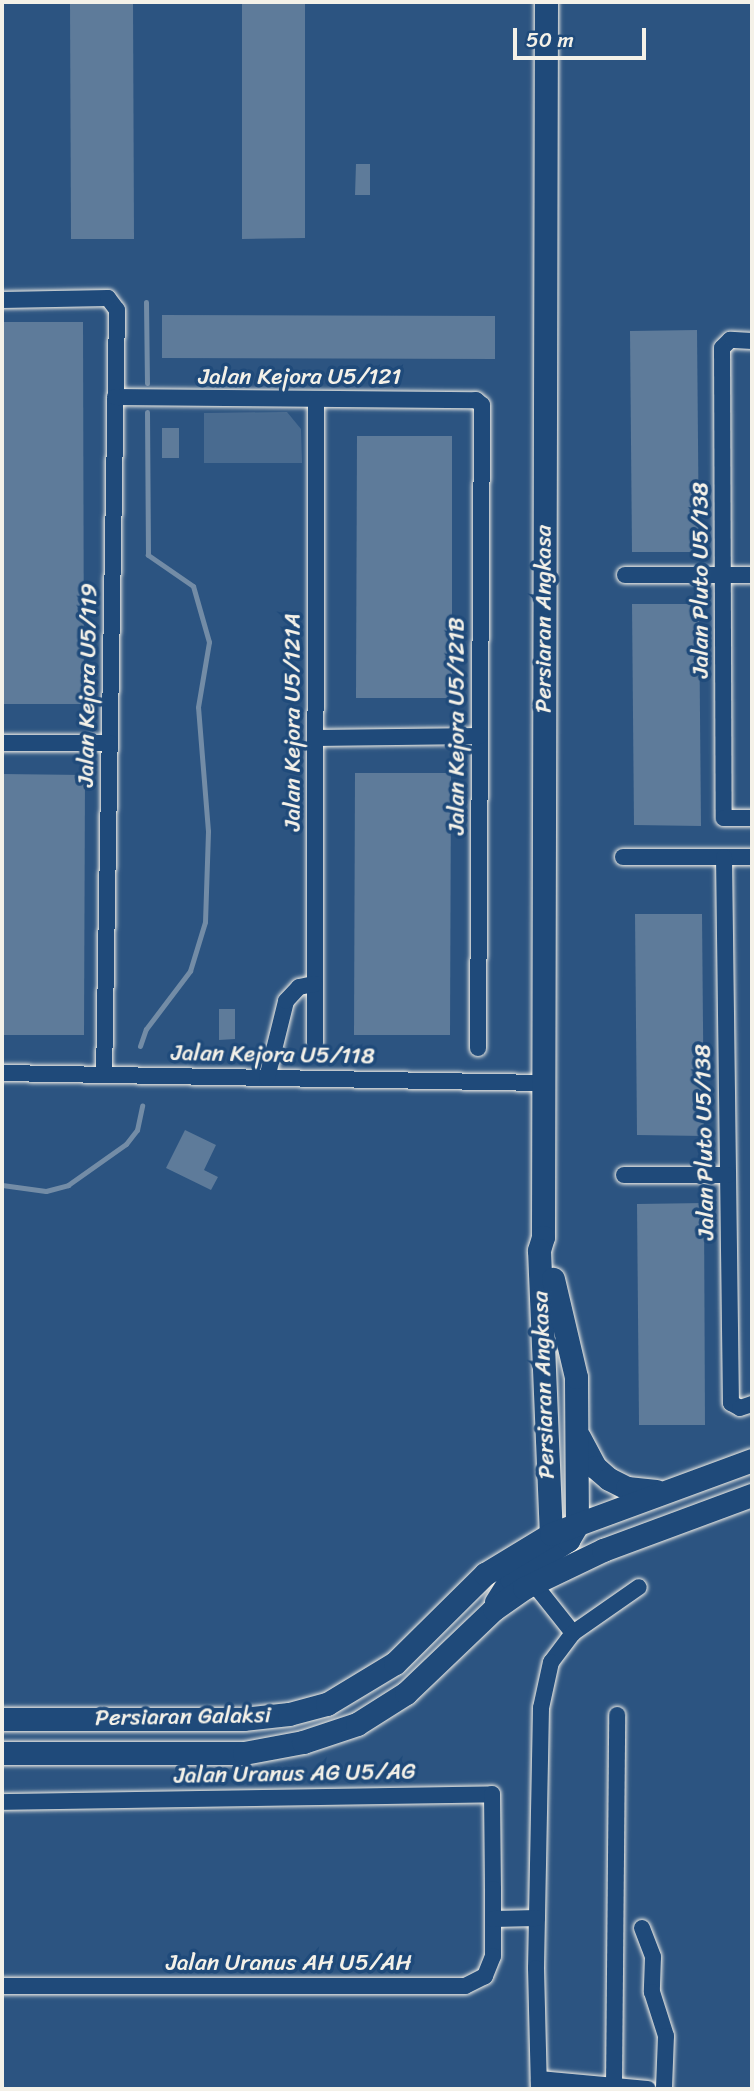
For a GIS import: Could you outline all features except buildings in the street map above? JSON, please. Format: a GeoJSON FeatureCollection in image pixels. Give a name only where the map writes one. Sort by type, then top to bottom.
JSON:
{"type":"FeatureCollection","features":[{"type":"Feature","properties":{"kind":"main road","name":"Persiaran Angkasa"},"geometry":{"type":"LineString","coordinates":[[546,2],[543,1237],[538,1250],[565,1533]]}},
{"type":"Feature","properties":{"kind":"main road","name":"Persiaran Angkasa"},"geometry":{"type":"LineString","coordinates":[[543,1237],[552,1247],[554,1297],[573,1359],[577,1432],[565,1533]]}},
{"type":"Feature","properties":{"kind":"main road"},"geometry":{"type":"LineString","coordinates":[[577,1432],[583,1450],[609,1479],[646,1492],[666,1490]]}},
{"type":"Feature","properties":{"kind":"main road","name":"Persiaran Galaksi"},"geometry":{"type":"LineString","coordinates":[[2,1718],[243,1719],[289,1714],[327,1704],[395,1663],[485,1574],[565,1533],[666,1490],[752,1460]]}},
{"type":"Feature","properties":{"kind":"main road","name":"Persiaran Galaksi"},"geometry":{"type":"LineString","coordinates":[[2,1753],[244,1753],[303,1742],[357,1724],[406,1693],[494,1609],[534,1584],[603,1550],[752,1495]]}},
{"type":"Feature","properties":{"kind":"main road"},"geometry":{"type":"LineString","coordinates":[[494,1609],[497,1595],[511,1578],[565,1533],[653,1521],[670,1525]]}},
{"type":"Feature","properties":{"kind":"street","name":"Jalan Kejora U5/119"},"geometry":{"type":"LineString","coordinates":[[2,300],[108,298],[117,310],[104,1075]]}},
{"type":"Feature","properties":{"kind":"street","name":"Jalan Pluto U5/138"},"geometry":{"type":"LineString","coordinates":[[752,341],[730,340],[722,348],[724,818],[752,818]]}},
{"type":"Feature","properties":{"kind":"street","name":"Jalan Kejora U5/121"},"geometry":{"type":"LineString","coordinates":[[116,397],[316,401],[476,400],[482,405]]}},
{"type":"Feature","properties":{"kind":"street","name":"Jalan Kejora U5/121A"},"geometry":{"type":"LineString","coordinates":[[315,1043],[316,401]]}},
{"type":"Feature","properties":{"kind":"street","name":"Jalan Kejora U5/121B"},"geometry":{"type":"LineString","coordinates":[[478,1048],[482,405]]}},
{"type":"Feature","properties":{"kind":"street"},"geometry":{"type":"LineString","coordinates":[[625,575],[752,575]]}},
{"type":"Feature","properties":{"kind":"street"},"geometry":{"type":"LineString","coordinates":[[315,738],[480,736]]}},
{"type":"Feature","properties":{"kind":"street"},"geometry":{"type":"LineString","coordinates":[[2,743],[110,743]]}},
{"type":"Feature","properties":{"kind":"street"},"geometry":{"type":"LineString","coordinates":[[623,857],[752,858]]}},
{"type":"Feature","properties":{"kind":"street","name":"Jalan Pluto U5/138"},"geometry":{"type":"LineString","coordinates":[[724,857],[732,1403],[740,1408],[752,1404]]}},
{"type":"Feature","properties":{"kind":"street"},"geometry":{"type":"LineString","coordinates":[[267,1078],[286,1001],[299,987],[315,984]]}},
{"type":"Feature","properties":{"kind":"street","name":"Jalan Kejora U5/118"},"geometry":{"type":"LineString","coordinates":[[2,1073],[543,1083]]}},
{"type":"Feature","properties":{"kind":"street"},"geometry":{"type":"LineString","coordinates":[[624,1175],[729,1175]]}},
{"type":"Feature","properties":{"kind":"street"},"geometry":{"type":"LineString","coordinates":[[534,1584],[573,1633]]}},
{"type":"Feature","properties":{"kind":"street"},"geometry":{"type":"LineString","coordinates":[[639,1587],[573,1633],[543,1681],[537,1918],[539,2084],[648,2089]]}},
{"type":"Feature","properties":{"kind":"street"},"geometry":{"type":"LineString","coordinates":[[614,2086],[617,1715]]}},
{"type":"Feature","properties":{"kind":"street","name":"Jalan Uranus AG U5/AG"},"geometry":{"type":"LineString","coordinates":[[2,1802],[492,1794],[493,1889]]}},
{"type":"Feature","properties":{"kind":"street","name":"Jalan Uranus AH U5/AH"},"geometry":{"type":"LineString","coordinates":[[2,1986],[465,1986],[485,1976],[489,1966],[493,1889]]}},
{"type":"Feature","properties":{"kind":"street"},"geometry":{"type":"LineString","coordinates":[[493,1919],[537,1918]]}},
{"type":"Feature","properties":{"kind":"street"},"geometry":{"type":"LineString","coordinates":[[642,1928],[653,1957],[652,1992],[666,2036],[664,2089]]}},
{"type":"Feature","properties":{"kind":"shaded area"},"geometry":{"type":"Polygon","coordinates":[[[287,412],[301,429],[302,463],[204,463],[204,413],[287,412]]]}},
{"type":"Feature","properties":{"kind":"waterway"},"geometry":{"type":"LineString","coordinates":[[146,302],[147,383]]}},
{"type":"Feature","properties":{"kind":"waterway"},"geometry":{"type":"LineString","coordinates":[[140,1046],[146,1029],[190,971],[205,922],[208,831],[198,707],[209,642],[193,586],[148,555],[147,412]]}},
{"type":"Feature","properties":{"kind":"waterway"},"geometry":{"type":"LineString","coordinates":[[2,1185],[46,1191],[68,1185],[126,1144],[137,1130],[142,1106]]}}]}
